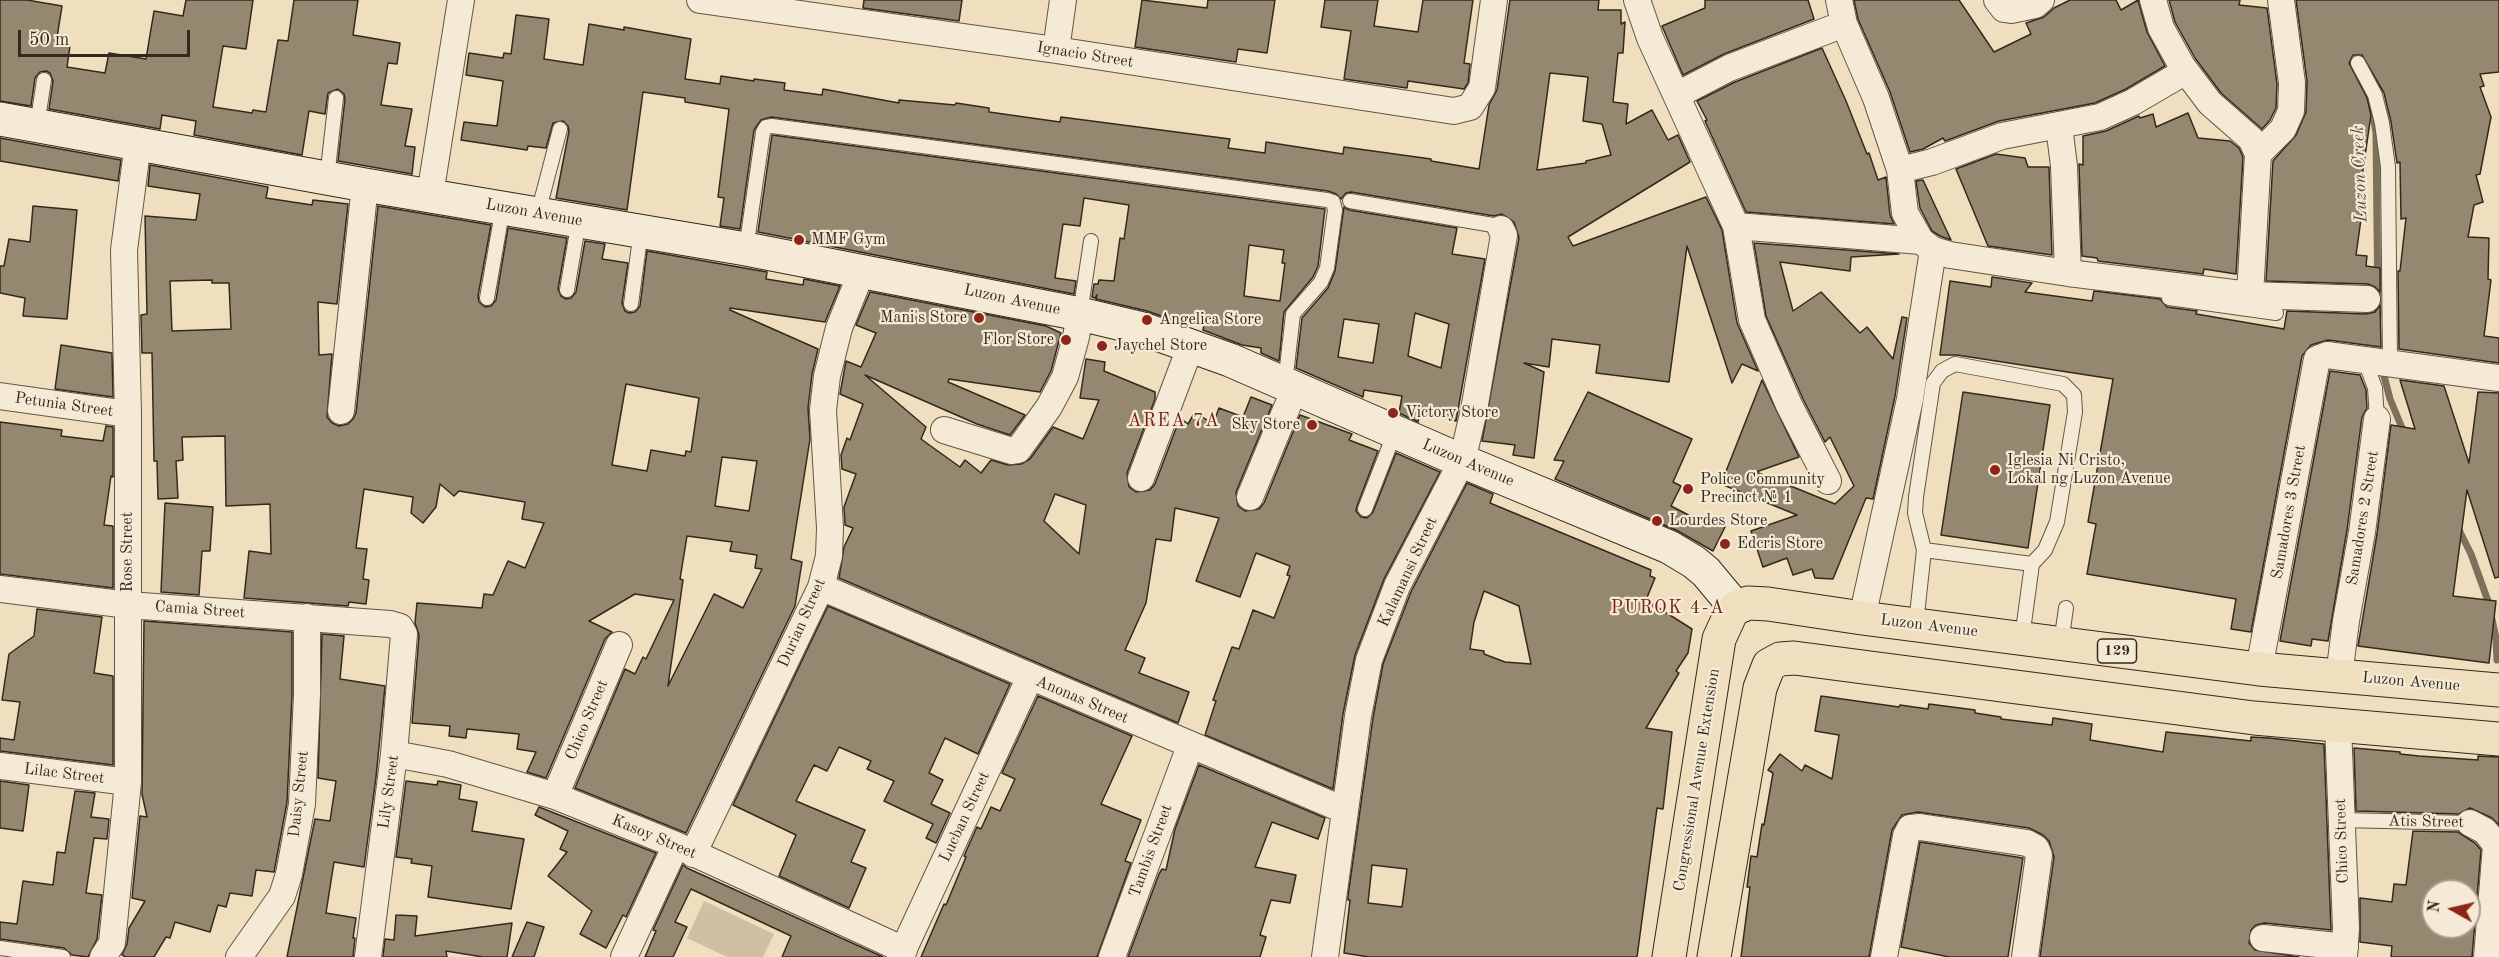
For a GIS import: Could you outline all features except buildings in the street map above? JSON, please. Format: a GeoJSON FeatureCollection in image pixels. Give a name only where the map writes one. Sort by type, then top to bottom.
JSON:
{"type":"FeatureCollection","features":[{"type":"Feature","properties":{"kind":"main road","name":"Luzon Avenue"},"geometry":{"type":"LineString","coordinates":[[0,119],[365,185],[746,249],[1080,314],[1143,329],[1191,345],[1290,386],[1669,547],[1706,572],[1736,608],[1748,603],[1768,604],[2259,669],[2499,690]]}},
{"type":"Feature","properties":{"kind":"main road","name":"Congressional Avenue Extension"},"geometry":{"type":"LineString","coordinates":[[1669,957],[1719,639],[1727,620],[1736,608]]}},
{"type":"Feature","properties":{"kind":"main road"},"geometry":{"type":"LineString","coordinates":[[1714,957],[1760,688],[1765,671],[1774,661],[1794,658],[2254,718],[2499,739]]}},
{"type":"Feature","properties":{"kind":"street"},"geometry":{"type":"LineString","coordinates":[[430,195],[461,0]]}},
{"type":"Feature","properties":{"kind":"street","name":"Ignacio Street"},"geometry":{"type":"LineString","coordinates":[[700,0],[1056,50],[1454,111],[1470,107],[1482,88],[1494,0]]}},
{"type":"Feature","properties":{"kind":"street"},"geometry":{"type":"LineString","coordinates":[[1056,50],[1063,0]]}},
{"type":"Feature","properties":{"kind":"street"},"geometry":{"type":"LineString","coordinates":[[1637,0],[1650,38],[1736,226],[1752,320],[1789,405],[1828,481]]}},
{"type":"Feature","properties":{"kind":"street"},"geometry":{"type":"LineString","coordinates":[[1997,0],[2004,9],[2011,10],[2035,5],[2042,0]]}},
{"type":"Feature","properties":{"kind":"street"},"geometry":{"type":"LineString","coordinates":[[2153,0],[2161,28],[2186,71],[2210,103],[2251,139],[2258,154],[2250,295]]}},
{"type":"Feature","properties":{"kind":"street"},"geometry":{"type":"LineString","coordinates":[[2258,154],[2283,129],[2291,111],[2292,83],[2281,0]]}},
{"type":"Feature","properties":{"kind":"street"},"geometry":{"type":"LineString","coordinates":[[1677,94],[1842,12],[1876,98],[1900,170],[1905,213],[1927,246],[1912,389],[1862,618]]}},
{"type":"Feature","properties":{"kind":"street"},"geometry":{"type":"LineString","coordinates":[[1900,170],[1932,162],[2002,136],[2100,117],[2133,102],[2186,71]]}},
{"type":"Feature","properties":{"kind":"street"},"geometry":{"type":"LineString","coordinates":[[2059,126],[2064,166],[2068,273]]}},
{"type":"Feature","properties":{"kind":"street","name":"Rose Street"},"geometry":{"type":"LineString","coordinates":[[103,957],[112,943],[128,782],[128,414],[124,250],[138,143]]}},
{"type":"Feature","properties":{"kind":"street"},"geometry":{"type":"LineString","coordinates":[[341,411],[365,185]]}},
{"type":"Feature","properties":{"kind":"street"},"geometry":{"type":"LineString","coordinates":[[1736,226],[1927,246],[1950,255],[2068,273],[2250,295],[2380,298]]}},
{"type":"Feature","properties":{"kind":"street","name":"Kalamansi Street"},"geometry":{"type":"LineString","coordinates":[[1324,957],[1344,810],[1370,660],[1397,586],[1462,461],[1474,410],[1504,235],[1501,229]]}},
{"type":"Feature","properties":{"kind":"street","name":"Durian Street"},"geometry":{"type":"LineString","coordinates":[[624,957],[684,850],[821,587],[829,556],[830,528],[823,410],[827,376],[839,328],[862,271]]}},
{"type":"Feature","properties":{"kind":"street"},"geometry":{"type":"LineString","coordinates":[[944,430],[1012,451],[1018,450],[1049,407],[1065,377],[1080,314]]}},
{"type":"Feature","properties":{"kind":"street"},"geometry":{"type":"LineString","coordinates":[[1141,478],[1191,345]]}},
{"type":"Feature","properties":{"kind":"street","name":"Samadores 3 Street"},"geometry":{"type":"LineString","coordinates":[[2259,669],[2317,360],[2321,356],[2365,361]]}},
{"type":"Feature","properties":{"kind":"street"},"geometry":{"type":"LineString","coordinates":[[2365,361],[2499,378]]}},
{"type":"Feature","properties":{"kind":"street"},"geometry":{"type":"LineString","coordinates":[[1250,497],[1290,386]]}},
{"type":"Feature","properties":{"kind":"street","name":"Petunia Street"},"geometry":{"type":"LineString","coordinates":[[0,396],[128,414]]}},
{"type":"Feature","properties":{"kind":"street","name":"Samadores 2 Street"},"geometry":{"type":"LineString","coordinates":[[2339,676],[2377,419]]}},
{"type":"Feature","properties":{"kind":"street","name":"Anonas Street"},"geometry":{"type":"LineString","coordinates":[[821,587],[1344,810]]}},
{"type":"Feature","properties":{"kind":"street","name":"Camia Street"},"geometry":{"type":"LineString","coordinates":[[0,589],[128,605],[307,617],[390,624],[400,627]]}},
{"type":"Feature","properties":{"kind":"street","name":"Daisy Street"},"geometry":{"type":"LineString","coordinates":[[239,957],[282,896],[289,874],[302,804],[307,695],[307,617]]}},
{"type":"Feature","properties":{"kind":"street","name":"Lily Street"},"geometry":{"type":"LineString","coordinates":[[368,957],[394,754],[404,634],[400,627]]}},
{"type":"Feature","properties":{"kind":"street","name":"Chico Street"},"geometry":{"type":"LineString","coordinates":[[555,796],[619,645]]}},
{"type":"Feature","properties":{"kind":"street","name":"Lucban Street"},"geometry":{"type":"LineString","coordinates":[[902,953],[1030,677]]}},
{"type":"Feature","properties":{"kind":"street","name":"Chico Street"},"geometry":{"type":"LineString","coordinates":[[2338,725],[2345,952]]}},
{"type":"Feature","properties":{"kind":"street","name":"Tambis Street"},"geometry":{"type":"LineString","coordinates":[[1112,957],[1190,746]]}},
{"type":"Feature","properties":{"kind":"street","name":"Kasoy Street"},"geometry":{"type":"LineString","coordinates":[[394,754],[448,764],[555,796],[684,850],[902,953]]}},
{"type":"Feature","properties":{"kind":"street","name":"Lilac Street"},"geometry":{"type":"LineString","coordinates":[[0,766],[128,782]]}},
{"type":"Feature","properties":{"kind":"street","name":"Atis Street"},"geometry":{"type":"LineString","coordinates":[[2470,823],[2485,831],[2496,845],[2487,957]]}},
{"type":"Feature","properties":{"kind":"street"},"geometry":{"type":"LineString","coordinates":[[1884,957],[1905,836],[1910,828],[1920,828],[2027,843],[2036,848],[2039,855],[2025,957]]}},
{"type":"Feature","properties":{"kind":"street"},"geometry":{"type":"LineString","coordinates":[[2264,939],[2345,952]]}},
{"type":"Feature","properties":{"kind":"lane"},"geometry":{"type":"LineString","coordinates":[[2358,63],[2375,95],[2386,145],[2391,240],[2380,298],[2390,364]]}},
{"type":"Feature","properties":{"kind":"lane"},"geometry":{"type":"LineString","coordinates":[[37,126],[44,80]]}},
{"type":"Feature","properties":{"kind":"lane"},"geometry":{"type":"LineString","coordinates":[[327,178],[336,98]]}},
{"type":"Feature","properties":{"kind":"lane"},"geometry":{"type":"LineString","coordinates":[[746,249],[763,132],[766,127],[772,126],[1327,200],[1333,202],[1335,210],[1327,268],[1321,282],[1293,314],[1290,386]]}},
{"type":"Feature","properties":{"kind":"lane"},"geometry":{"type":"LineString","coordinates":[[538,213],[560,129]]}},
{"type":"Feature","properties":{"kind":"lane"},"geometry":{"type":"LineString","coordinates":[[1350,201],[1493,225],[1501,229]]}},
{"type":"Feature","properties":{"kind":"lane"},"geometry":{"type":"LineString","coordinates":[[488,298],[503,207]]}},
{"type":"Feature","properties":{"kind":"lane"},"geometry":{"type":"LineString","coordinates":[[567,290],[579,220]]}},
{"type":"Feature","properties":{"kind":"lane"},"geometry":{"type":"LineString","coordinates":[[631,304],[641,231]]}},
{"type":"Feature","properties":{"kind":"lane"},"geometry":{"type":"LineString","coordinates":[[1080,314],[1091,241]]}},
{"type":"Feature","properties":{"kind":"lane"},"geometry":{"type":"LineString","coordinates":[[1955,266],[2277,313]]}},
{"type":"Feature","properties":{"kind":"lane","name":"Samadores 2 Street"},"geometry":{"type":"LineString","coordinates":[[2365,361],[2375,388],[2377,419]]}},
{"type":"Feature","properties":{"kind":"lane"},"geometry":{"type":"LineString","coordinates":[[1916,624],[1918,588],[1924,550],[1915,513],[1916,497],[1933,383],[1942,371],[1955,364],[2063,384],[2074,394],[2075,412],[2057,522],[2045,550],[2032,564],[2022,638]]}},
{"type":"Feature","properties":{"kind":"lane"},"geometry":{"type":"LineString","coordinates":[[1365,509],[1395,432]]}},
{"type":"Feature","properties":{"kind":"lane"},"geometry":{"type":"LineString","coordinates":[[1924,550],[2032,564]]}},
{"type":"Feature","properties":{"kind":"lane"},"geometry":{"type":"LineString","coordinates":[[2061,643],[2066,608]]}},
{"type":"Feature","properties":{"kind":"lane","name":"Atis Street"},"geometry":{"type":"LineString","coordinates":[[2342,820],[2470,823]]}},
{"type":"Feature","properties":{"kind":"lane"},"geometry":{"type":"LineString","coordinates":[[0,948],[63,957]]}},
{"type":"Feature","properties":{"kind":"shaded area"},"geometry":{"type":"Polygon","coordinates":[[[704,901],[774,934],[763,957],[727,957],[687,938],[704,901]]]}},
{"type":"Feature","properties":{"kind":"waterway","name":"Luzon Creek"},"geometry":{"type":"LineString","coordinates":[[2346,55],[2372,109],[2376,133],[2378,316]]}},
{"type":"Feature","properties":{"kind":"waterway","name":"Luzon Creek"},"geometry":{"type":"LineString","coordinates":[[2383,372],[2390,399],[2405,435]]}},
{"type":"Feature","properties":{"kind":"waterway","name":"Luzon Creek"},"geometry":{"type":"LineString","coordinates":[[2458,528],[2471,554],[2488,601],[2496,638],[2497,660]]}},
{"type":"Feature","properties":{"kind":"place","name":"MMF Gym"},"geometry":{"type":"Point","coordinates":[799,240]}},
{"type":"Feature","properties":{"kind":"place","name":"Mani's Store"},"geometry":{"type":"Point","coordinates":[979,318]}},
{"type":"Feature","properties":{"kind":"place","name":"Angelica Store"},"geometry":{"type":"Point","coordinates":[1147,320]}},
{"type":"Feature","properties":{"kind":"place","name":"Flor Store"},"geometry":{"type":"Point","coordinates":[1066,340]}},
{"type":"Feature","properties":{"kind":"place","name":"Jaychel Store"},"geometry":{"type":"Point","coordinates":[1102,346]}},
{"type":"Feature","properties":{"kind":"place","name":"Victory Store"},"geometry":{"type":"Point","coordinates":[1393,413]}},
{"type":"Feature","properties":{"kind":"place","name":"Sky Store"},"geometry":{"type":"Point","coordinates":[1312,425]}},
{"type":"Feature","properties":{"kind":"place","name":"Iglesia Ni Cristo, Lokal ng Luzon Avenue"},"geometry":{"type":"Point","coordinates":[1995,470]}},
{"type":"Feature","properties":{"kind":"place","name":"Police Community Precinct № 1"},"geometry":{"type":"Point","coordinates":[1688,489]}},
{"type":"Feature","properties":{"kind":"place","name":"Lourdes Store"},"geometry":{"type":"Point","coordinates":[1657,521]}},
{"type":"Feature","properties":{"kind":"place","name":"Edcris Store"},"geometry":{"type":"Point","coordinates":[1725,544]}},
{"type":"Feature","properties":{"kind":"district","name":"AREA 7A"},"geometry":{"type":"Point","coordinates":[1174,421]}},
{"type":"Feature","properties":{"kind":"district","name":"PUROK 4-A"},"geometry":{"type":"Point","coordinates":[1668,608]}}]}
